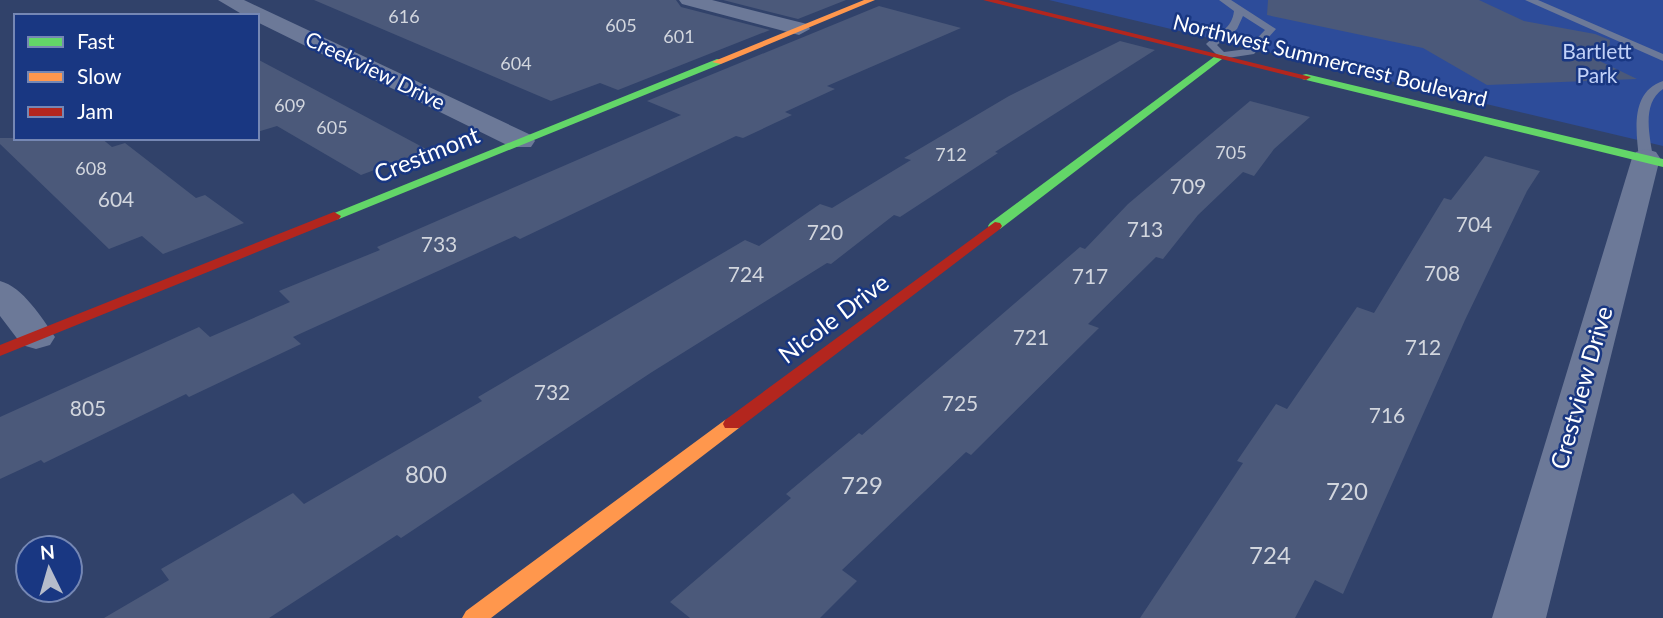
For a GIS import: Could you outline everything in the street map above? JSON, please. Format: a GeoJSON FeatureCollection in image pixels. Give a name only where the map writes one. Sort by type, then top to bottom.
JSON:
{"type":"FeatureCollection","features":[{"type":"Feature","properties":{"kind":"street","name":"Creekview Drive"},"geometry":{"type":"LineString","coordinates":[[228,0],[257,14]]}},
{"type":"Feature","properties":{"kind":"street"},"geometry":{"type":"LineString","coordinates":[[689,0],[799,29]]}},
{"type":"Feature","properties":{"kind":"street","name":"Crestmont"},"geometry":{"type":"LineString","coordinates":[[0,351],[871,0]]}},
{"type":"Feature","properties":{"kind":"street","name":"Northwest Summercrest Boulevard"},"geometry":{"type":"LineString","coordinates":[[988,0],[1654,160]]}},
{"type":"Feature","properties":{"kind":"street","name":"Creekview Drive"},"geometry":{"type":"LineString","coordinates":[[259,15],[521,141]]}},
{"type":"Feature","properties":{"kind":"street","name":"Nicole Drive"},"geometry":{"type":"LineString","coordinates":[[474,618],[1222,56]]}},
{"type":"Feature","properties":{"kind":"street","name":"Crestview Drive"},"geometry":{"type":"LineString","coordinates":[[1518,618],[1654,160]]}},
{"type":"Feature","properties":{"kind":"street"},"geometry":{"type":"LineString","coordinates":[[0,292],[36,337]]}},
{"type":"Feature","properties":{"kind":"lane"},"geometry":{"type":"LineString","coordinates":[[1224,0],[1271,29],[1250,52],[1222,56],[1211,44],[1234,28],[1239,20],[1239,11]]}},
{"type":"Feature","properties":{"kind":"lane"},"geometry":{"type":"LineString","coordinates":[[1530,0],[1663,58]]}},
{"type":"Feature","properties":{"kind":"lane"},"geometry":{"type":"LineString","coordinates":[[1654,160],[1642,113],[1653,89],[1661,86]]}},
{"type":"Feature","properties":{"kind":"green space","name":"Bartlett Park"},"geometry":{"type":"Polygon","coordinates":[[[1049,0],[1663,0],[1663,146],[1049,0]]]}},
{"type":"Feature","properties":{"kind":"building"},"geometry":{"type":"Polygon","coordinates":[[[314,0],[676,0],[681,7],[770,30],[618,90],[600,83],[551,101],[314,0]]]}},
{"type":"Feature","properties":{"kind":"building"},"geometry":{"type":"Polygon","coordinates":[[[723,0],[846,0],[798,19],[723,0]]]}},
{"type":"Feature","properties":{"kind":"building"},"geometry":{"type":"Polygon","coordinates":[[[1268,0],[1479,0],[1524,21],[1595,34],[1610,40],[1609,51],[1581,52],[1637,79],[1487,85],[1423,48],[1267,15],[1268,0]]]}},
{"type":"Feature","properties":{"kind":"building"},"geometry":{"type":"Polygon","coordinates":[[[879,6],[961,28],[827,86],[835,89],[785,112],[792,115],[743,138],[736,136],[520,239],[515,236],[293,337],[301,344],[189,397],[186,394],[44,463],[41,460],[0,479],[0,417],[199,327],[210,337],[290,302],[279,291],[380,250],[377,247],[681,115],[647,101],[879,6]]]}},
{"type":"Feature","properties":{"kind":"building"},"geometry":{"type":"Polygon","coordinates":[[[1120,41],[1155,50],[995,152],[998,153],[900,217],[894,215],[831,264],[827,263],[652,372],[401,538],[397,535],[269,618],[104,618],[169,580],[161,569],[293,493],[304,504],[482,401],[478,397],[745,240],[759,246],[820,204],[832,208],[911,160],[904,158],[1009,96],[1120,41]]]}},
{"type":"Feature","properties":{"kind":"building"},"geometry":{"type":"Polygon","coordinates":[[[259,60],[428,150],[361,175],[277,126],[259,131],[259,60]]]}},
{"type":"Feature","properties":{"kind":"building"},"geometry":{"type":"Polygon","coordinates":[[[1250,101],[1310,117],[1274,149],[1254,176],[1243,172],[1198,215],[1163,259],[1156,257],[1088,324],[1099,328],[971,455],[966,452],[842,570],[857,581],[820,618],[690,618],[670,602],[791,498],[786,494],[859,433],[862,435],[1080,247],[1085,249],[1128,204],[1250,101]]]}},
{"type":"Feature","properties":{"kind":"building"},"geometry":{"type":"Polygon","coordinates":[[[0,138],[103,140],[112,147],[125,143],[196,198],[205,195],[244,223],[163,254],[142,236],[109,249],[0,144],[0,138]]]}},
{"type":"Feature","properties":{"kind":"building"},"geometry":{"type":"Polygon","coordinates":[[[1485,156],[1540,171],[1527,191],[1465,320],[1343,594],[1315,580],[1295,618],[1140,618],[1243,463],[1237,461],[1276,404],[1287,409],[1357,307],[1374,313],[1444,198],[1451,200],[1485,156]]]}},
{"type":"Feature","properties":{"kind":"traffic: fast"},"geometry":{"type":"LineString","coordinates":[[995,226],[1221,56]]}},
{"type":"Feature","properties":{"kind":"traffic: fast"},"geometry":{"type":"LineString","coordinates":[[334,216],[717,62]]}},
{"type":"Feature","properties":{"kind":"traffic: fast"},"geometry":{"type":"LineString","coordinates":[[1306,77],[1663,163]]}},
{"type":"Feature","properties":{"kind":"traffic: slow"},"geometry":{"type":"LineString","coordinates":[[717,62],[871,0]]}},
{"type":"Feature","properties":{"kind":"traffic: slow"},"geometry":{"type":"LineString","coordinates":[[474,618],[732,424]]}},
{"type":"Feature","properties":{"kind":"traffic: jam"},"geometry":{"type":"LineString","coordinates":[[987,0],[1306,77]]}},
{"type":"Feature","properties":{"kind":"traffic: jam"},"geometry":{"type":"LineString","coordinates":[[0,351],[334,216]]}},
{"type":"Feature","properties":{"kind":"traffic: jam"},"geometry":{"type":"LineString","coordinates":[[732,424],[995,226]]}}]}
